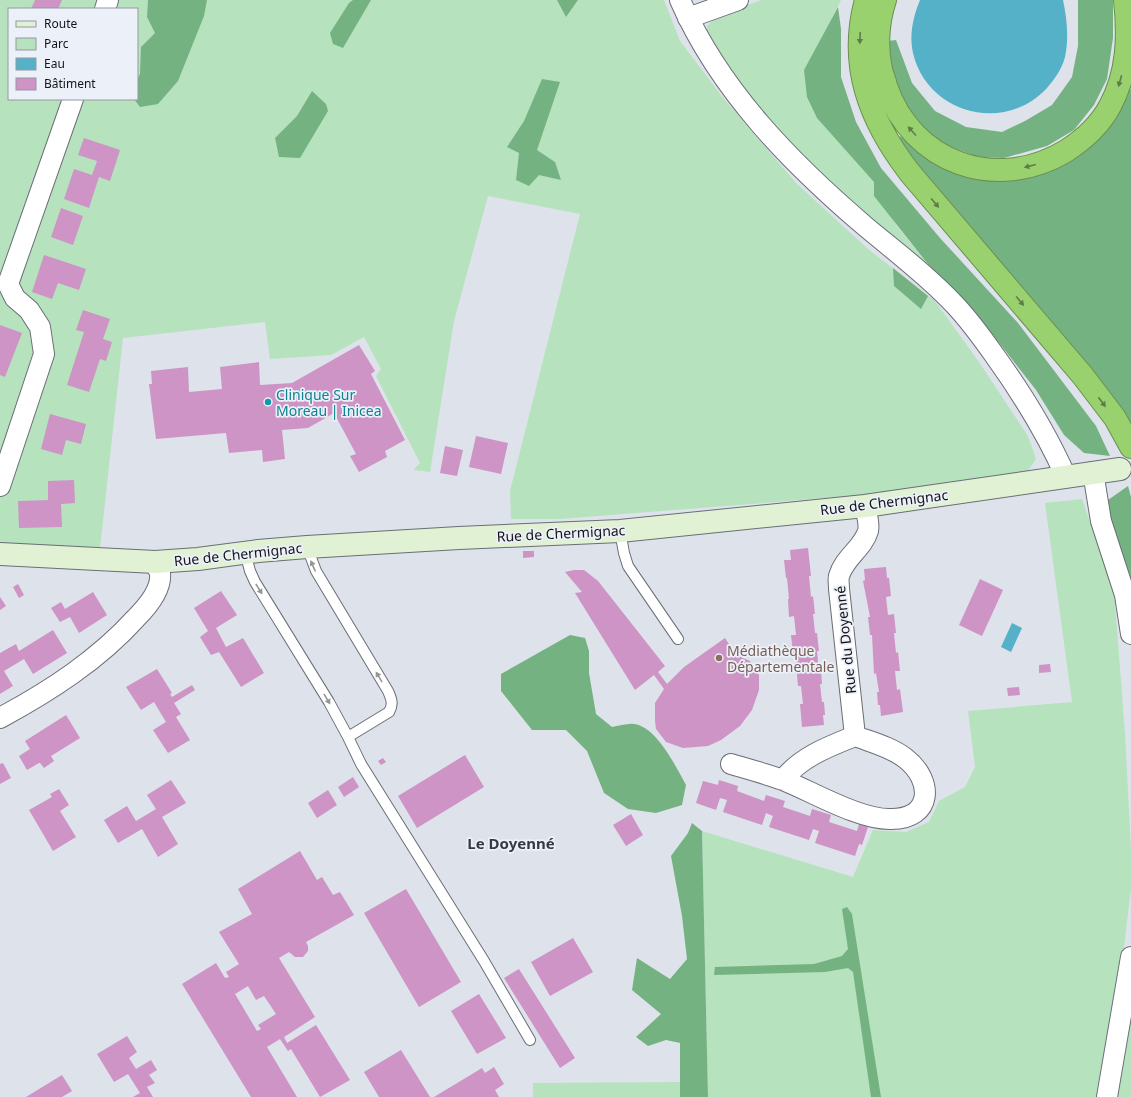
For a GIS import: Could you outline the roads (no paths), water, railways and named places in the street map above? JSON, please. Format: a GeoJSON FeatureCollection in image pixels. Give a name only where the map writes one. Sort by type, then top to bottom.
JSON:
{"type":"FeatureCollection","features":[{"type":"Feature","properties":{"kind":"highway"},"geometry":{"type":"LineString","coordinates":[[866,0],[862,16],[859,60],[864,87],[872,111],[882,133],[895,154],[910,173],[1083,376],[1127,439]]}},
{"type":"Feature","properties":{"kind":"highway"},"geometry":{"type":"LineString","coordinates":[[885,0],[881,11],[879,40],[881,69],[891,101],[904,123],[920,140],[935,152],[973,167],[995,170],[1018,169],[1038,164],[1057,156],[1075,145],[1099,122],[1109,107],[1118,88],[1124,68],[1127,44],[1125,0]]}},
{"type":"Feature","properties":{"kind":"street"},"geometry":{"type":"LineString","coordinates":[[680,0],[704,48],[721,74],[747,109],[782,148],[865,226],[926,276],[956,305],[978,332],[1031,410],[1055,452],[1066,477]]}},
{"type":"Feature","properties":{"kind":"street"},"geometry":{"type":"LineString","coordinates":[[688,18],[738,0]]}},
{"type":"Feature","properties":{"kind":"street"},"geometry":{"type":"LineString","coordinates":[[0,486],[44,354],[40,328],[29,310],[15,298],[8,284],[74,100]]}},
{"type":"Feature","properties":{"kind":"street","name":"Rue de Chermignac"},"geometry":{"type":"LineString","coordinates":[[0,554],[155,562],[307,547],[459,538],[620,531],[865,506],[1120,469]]}},
{"type":"Feature","properties":{"kind":"street"},"geometry":{"type":"LineString","coordinates":[[1093,472],[1101,521],[1125,595],[1131,634]]}},
{"type":"Feature","properties":{"kind":"street","name":"Rue du Doyenné"},"geometry":{"type":"LineString","coordinates":[[855,736],[839,577],[843,568],[862,543],[868,531],[865,506]]}},
{"type":"Feature","properties":{"kind":"street"},"geometry":{"type":"LineString","coordinates":[[0,718],[23,706],[66,678],[101,653],[123,633],[145,609],[154,595],[160,573],[155,562]]}},
{"type":"Feature","properties":{"kind":"street"},"geometry":{"type":"LineString","coordinates":[[731,764],[782,780],[853,810],[874,817],[891,819],[905,817],[916,812],[923,805],[926,796],[922,777],[915,767],[905,758],[896,752],[855,736],[838,743],[798,764],[789,771],[782,780]]}},
{"type":"Feature","properties":{"kind":"street"},"geometry":{"type":"LineString","coordinates":[[1107,1097],[1131,957]]}},
{"type":"Feature","properties":{"kind":"lane"},"geometry":{"type":"LineString","coordinates":[[620,531],[628,566],[678,639]]}},
{"type":"Feature","properties":{"kind":"lane"},"geometry":{"type":"LineString","coordinates":[[307,547],[316,571],[388,691],[391,699],[392,707],[389,712],[348,737]]}},
{"type":"Feature","properties":{"kind":"lane"},"geometry":{"type":"LineString","coordinates":[[245,552],[250,571],[255,582],[329,702],[361,764],[484,961],[530,1040]]}},
{"type":"Feature","properties":{"kind":"water"},"geometry":{"type":"Polygon","coordinates":[[[920,0],[1063,0],[1067,36],[1065,57],[1062,66],[1047,88],[1030,102],[1010,111],[990,113],[970,111],[950,103],[934,91],[921,74],[913,53],[911,40],[912,26],[920,0]]]}},
{"type":"Feature","properties":{"kind":"water"},"geometry":{"type":"Polygon","coordinates":[[[1012,623],[1022,628],[1011,652],[1001,647],[1012,623]]]}},
{"type":"Feature","properties":{"kind":"place","name":"Clinique Sur Moreau | Inicea"},"geometry":{"type":"Point","coordinates":[268,402]}},
{"type":"Feature","properties":{"kind":"place","name":"Médiathèque Départementale"},"geometry":{"type":"Point","coordinates":[719,658]}},
{"type":"Feature","properties":{"kind":"district","name":"Le Doyenné"},"geometry":{"type":"Point","coordinates":[511,843]}}]}
